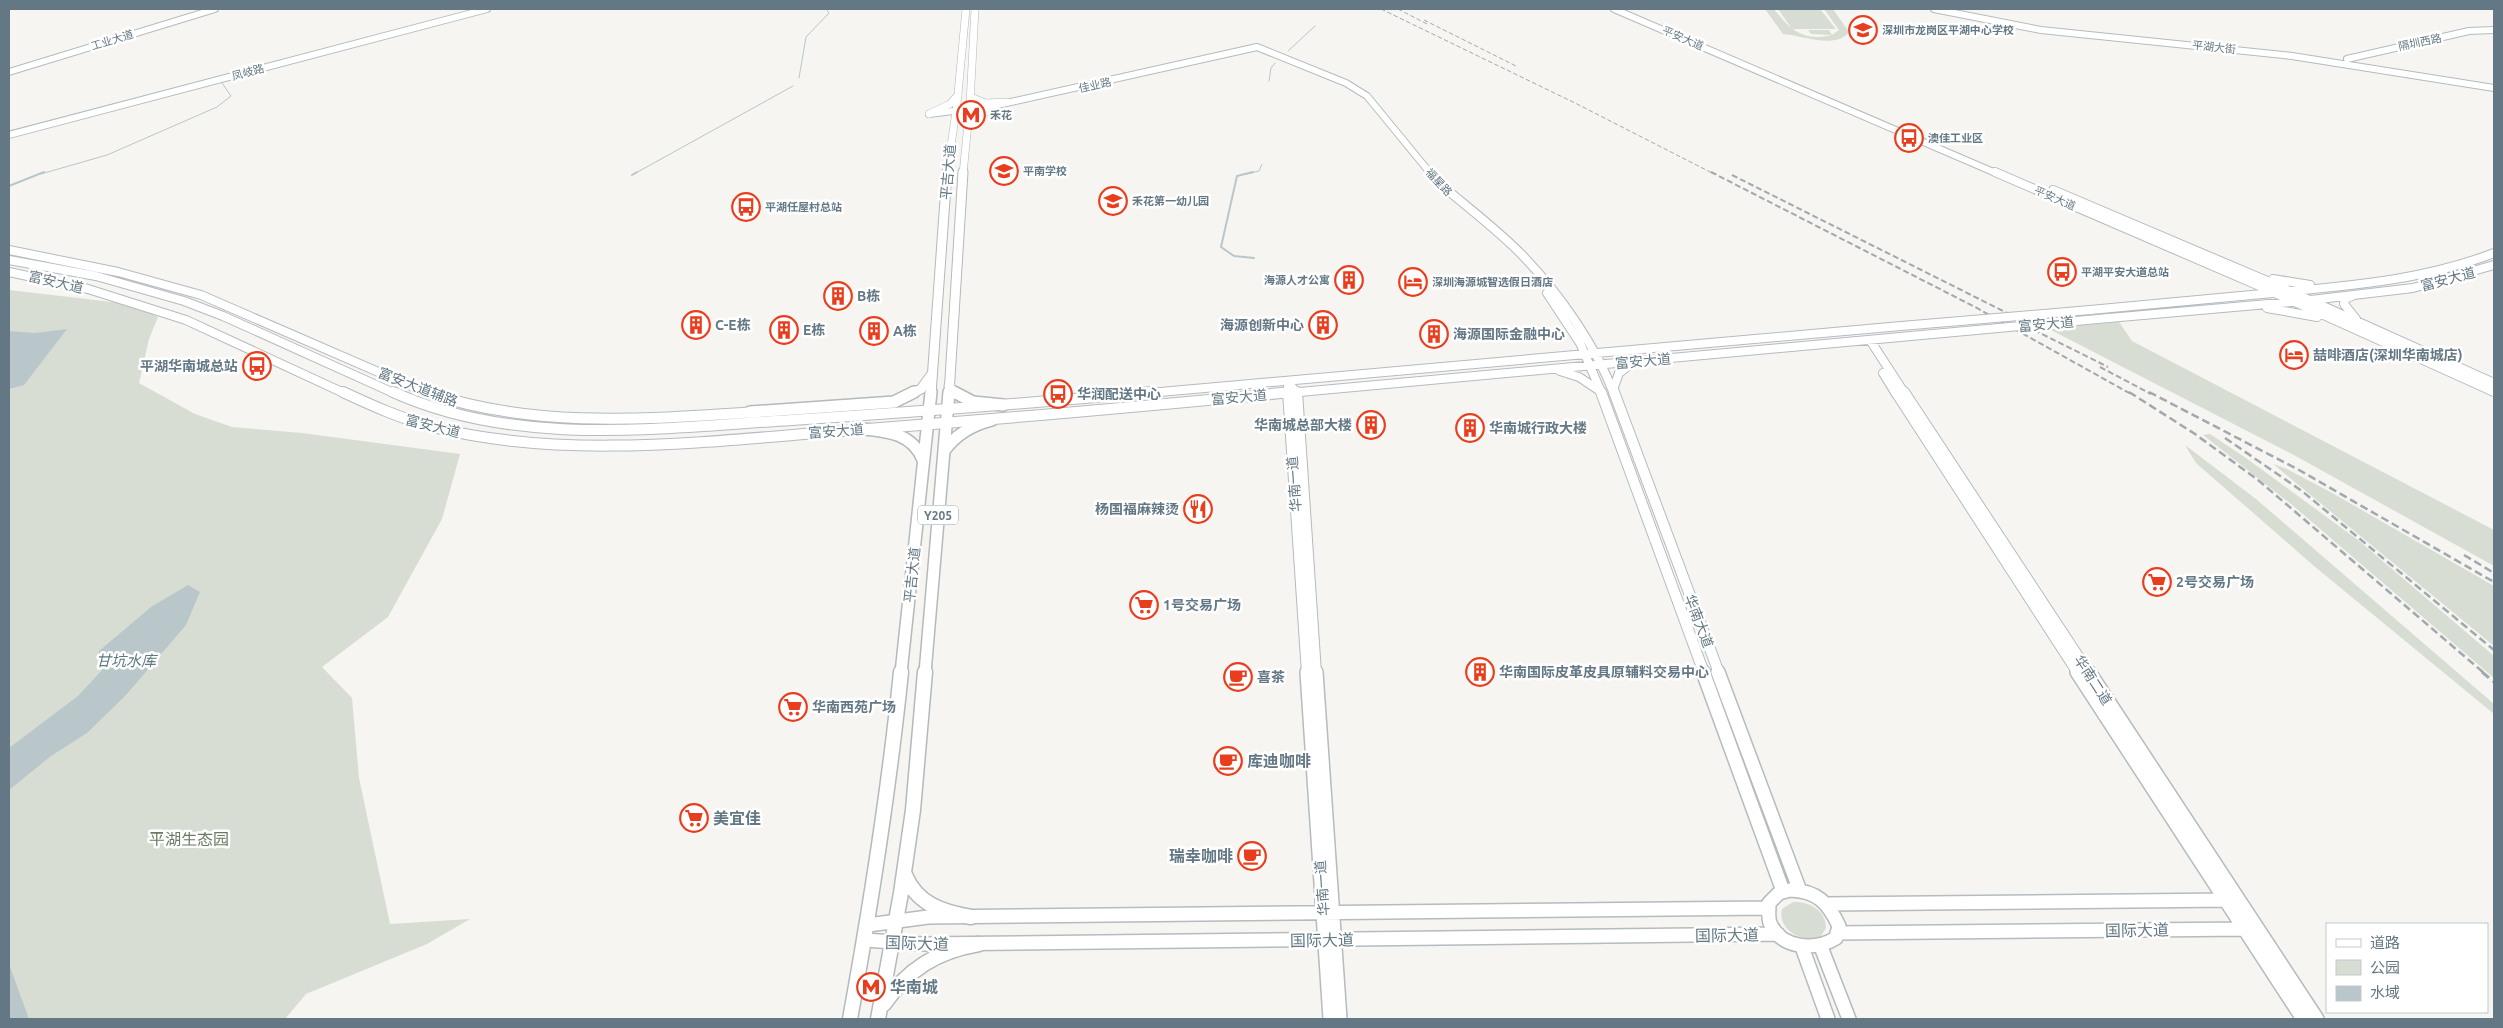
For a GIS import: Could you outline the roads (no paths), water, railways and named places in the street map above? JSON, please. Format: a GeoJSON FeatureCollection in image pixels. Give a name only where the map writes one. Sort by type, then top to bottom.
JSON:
{"type":"FeatureCollection","features":[{"type":"Feature","properties":{"kind":"main road","name":"平吉大道"},"geometry":{"type":"LineString","coordinates":[[850,1019],[868,925],[889,786],[929,411],[951,136],[970,10]]}},
{"type":"Feature","properties":{"kind":"main road","name":"平吉大道"},"geometry":{"type":"LineString","coordinates":[[878,1019],[897,920],[913,810],[944,452],[969,111],[970,10]]}},
{"type":"Feature","properties":{"kind":"main road"},"geometry":{"type":"LineString","coordinates":[[929,115],[950,104],[958,92],[970,92],[986,102],[1007,102]]}},
{"type":"Feature","properties":{"kind":"main road"},"geometry":{"type":"LineString","coordinates":[[951,136],[966,132],[975,118],[992,108]]}},
{"type":"Feature","properties":{"kind":"main road"},"geometry":{"type":"LineString","coordinates":[[750,412],[894,402],[908,397],[921,389],[932,373]]}},
{"type":"Feature","properties":{"kind":"main road"},"geometry":{"type":"LineString","coordinates":[[949,386],[954,393],[971,401],[1004,405]]}},
{"type":"Feature","properties":{"kind":"main road"},"geometry":{"type":"LineString","coordinates":[[944,452],[951,442],[966,429],[992,420]]}},
{"type":"Feature","properties":{"kind":"main road"},"geometry":{"type":"LineString","coordinates":[[863,430],[885,432],[903,437],[920,450],[924,462]]}},
{"type":"Feature","properties":{"kind":"main road"},"geometry":{"type":"LineString","coordinates":[[904,873],[911,889],[933,907],[971,917]]}},
{"type":"Feature","properties":{"kind":"main road"},"geometry":{"type":"LineString","coordinates":[[878,1019],[891,993],[920,963],[948,949],[979,944]]}},
{"type":"Feature","properties":{"kind":"street","name":"工业大道"},"geometry":{"type":"LineString","coordinates":[[9,71],[210,9]]}},
{"type":"Feature","properties":{"kind":"street","name":"工业大道"},"geometry":{"type":"LineString","coordinates":[[9,71],[215,9]]}},
{"type":"Feature","properties":{"kind":"street","name":"凤岐路"},"geometry":{"type":"LineString","coordinates":[[9,135],[487,9]]}},
{"type":"Feature","properties":{"kind":"street","name":"平安大道"},"geometry":{"type":"LineString","coordinates":[[1614,9],[2275,293],[2494,392]]}},
{"type":"Feature","properties":{"kind":"street","name":"平安大道"},"geometry":{"type":"LineString","coordinates":[[1629,9],[2250,274],[2494,383]]}},
{"type":"Feature","properties":{"kind":"street","name":"平湖大街"},"geometry":{"type":"LineString","coordinates":[[1934,9],[1965,17],[2045,30],[2293,56],[2494,86]]}},
{"type":"Feature","properties":{"kind":"street","name":"平湖大街"},"geometry":{"type":"LineString","coordinates":[[1946,9],[1988,19],[2056,28],[2244,46],[2347,59],[2494,86]]}},
{"type":"Feature","properties":{"kind":"street"},"geometry":{"type":"LineString","coordinates":[[1666,31],[1676,28]]}},
{"type":"Feature","properties":{"kind":"street","name":"隔圳西路"},"geometry":{"type":"LineString","coordinates":[[2347,59],[2469,31],[2494,30]]}},
{"type":"Feature","properties":{"kind":"street","name":"佳业路"},"geometry":{"type":"LineString","coordinates":[[969,111],[1257,48]]}},
{"type":"Feature","properties":{"kind":"street","name":"佳业路"},"geometry":{"type":"LineString","coordinates":[[929,115],[992,108],[1257,48]]}},
{"type":"Feature","properties":{"kind":"street","name":"福星路"},"geometry":{"type":"LineString","coordinates":[[1257,48],[1345,86],[1365,100],[1432,182],[1528,269],[1590,354]]}},
{"type":"Feature","properties":{"kind":"street","name":"富安大道辅路"},"geometry":{"type":"LineString","coordinates":[[9,250],[118,272],[175,287],[224,304],[435,396],[461,404],[508,413],[566,419],[610,420],[750,412],[846,417]]}},
{"type":"Feature","properties":{"kind":"street","name":"富安大道"},"geometry":{"type":"LineString","coordinates":[[9,259],[55,267],[141,288],[204,308],[378,386],[451,414],[502,424],[549,428],[663,428],[947,410],[2290,292],[2341,287],[2437,273],[2494,253]]}},
{"type":"Feature","properties":{"kind":"street","name":"富安大道"},"geometry":{"type":"LineString","coordinates":[[9,272],[88,289],[186,320],[386,412],[444,430],[514,440],[587,444],[711,440],[946,424],[2294,302],[2429,285],[2494,265]]}},
{"type":"Feature","properties":{"kind":"street"},"geometry":{"type":"LineString","coordinates":[[2229,273],[2242,287],[2242,292],[2235,297]]}},
{"type":"Feature","properties":{"kind":"street"},"geometry":{"type":"LineString","coordinates":[[2250,274],[2304,284],[2341,287]]}},
{"type":"Feature","properties":{"kind":"street"},"geometry":{"type":"LineString","coordinates":[[2352,296],[2345,299],[2345,307],[2365,325]]}},
{"type":"Feature","properties":{"kind":"street"},"geometry":{"type":"LineString","coordinates":[[2239,307],[2293,312],[2344,324]]}},
{"type":"Feature","properties":{"kind":"street","name":"华南二道"},"geometry":{"type":"LineString","coordinates":[[1866,340],[2251,929],[2317,1019]]}},
{"type":"Feature","properties":{"kind":"street"},"geometry":{"type":"LineString","coordinates":[[1670,347],[1677,358]]}},
{"type":"Feature","properties":{"kind":"street","name":"华南大道"},"geometry":{"type":"LineString","coordinates":[[1590,354],[1613,391],[1800,891]]}},
{"type":"Feature","properties":{"kind":"street"},"geometry":{"type":"LineString","coordinates":[[339,355],[378,386]]}},
{"type":"Feature","properties":{"kind":"street"},"geometry":{"type":"LineString","coordinates":[[1613,391],[1616,378],[1623,368],[1643,361]]}},
{"type":"Feature","properties":{"kind":"street"},"geometry":{"type":"LineString","coordinates":[[1485,363],[1491,374]]}},
{"type":"Feature","properties":{"kind":"street","name":"华南大道"},"geometry":{"type":"LineString","coordinates":[[1596,365],[1600,391],[1783,891]]}},
{"type":"Feature","properties":{"kind":"street"},"geometry":{"type":"LineString","coordinates":[[1539,370],[1569,373],[1587,381],[1600,391]]}},
{"type":"Feature","properties":{"kind":"street"},"geometry":{"type":"LineString","coordinates":[[1329,377],[1334,389]]}},
{"type":"Feature","properties":{"kind":"street","name":"华南一道"},"geometry":{"type":"LineString","coordinates":[[1288,380],[1292,392],[1330,940],[1340,1019]]}},
{"type":"Feature","properties":{"kind":"street"},"geometry":{"type":"LineString","coordinates":[[1251,384],[1254,396]]}},
{"type":"Feature","properties":{"kind":"street"},"geometry":{"type":"LineString","coordinates":[[1783,891],[1800,891],[1815,896],[1826,904],[1836,919],[1837,933],[1831,943],[1821,947],[1802,947],[1789,942],[1778,934],[1770,924],[1767,908],[1771,899],[1783,891]]}},
{"type":"Feature","properties":{"kind":"street","name":"国际大道"},"geometry":{"type":"LineString","coordinates":[[1826,904],[2232,900]]}},
{"type":"Feature","properties":{"kind":"street","name":"国际大道"},"geometry":{"type":"LineString","coordinates":[[868,925],[918,918],[1767,908]]}},
{"type":"Feature","properties":{"kind":"street","name":"华南二道"},"geometry":{"type":"LineString","coordinates":[[2251,929],[2302,1019]]}},
{"type":"Feature","properties":{"kind":"street","name":"国际大道"},"geometry":{"type":"LineString","coordinates":[[1837,933],[2251,929]]}},
{"type":"Feature","properties":{"kind":"street","name":"国际大道"},"geometry":{"type":"LineString","coordinates":[[865,940],[893,943],[979,944],[1778,934]]}},
{"type":"Feature","properties":{"kind":"street","name":"华南一道"},"geometry":{"type":"LineString","coordinates":[[1330,940],[1330,1019]]}},
{"type":"Feature","properties":{"kind":"street"},"geometry":{"type":"LineString","coordinates":[[1802,947],[1828,1019]]}},
{"type":"Feature","properties":{"kind":"street"},"geometry":{"type":"LineString","coordinates":[[1821,947],[1849,1019]]}},
{"type":"Feature","properties":{"kind":"water"},"geometry":{"type":"Polygon","coordinates":[[[67,329],[24,385],[9,389],[9,331],[35,333],[67,329]]]}},
{"type":"Feature","properties":{"kind":"water","name":"甘坑水库"},"geometry":{"type":"Polygon","coordinates":[[[188,585],[200,592],[186,625],[126,695],[87,733],[51,756],[9,790],[9,748],[78,696],[103,669],[99,651],[151,607],[188,585]]]}},
{"type":"Feature","properties":{"kind":"water"},"geometry":{"type":"Polygon","coordinates":[[[9,964],[29,1019],[9,1019],[9,964]]]}},
{"type":"Feature","properties":{"kind":"waterway"},"geometry":{"type":"LineString","coordinates":[[799,78],[806,37],[829,13],[826,9]]}},
{"type":"Feature","properties":{"kind":"waterway"},"geometry":{"type":"LineString","coordinates":[[1288,51],[1315,26]]}},
{"type":"Feature","properties":{"kind":"waterway"},"geometry":{"type":"LineString","coordinates":[[9,131],[281,60]]}},
{"type":"Feature","properties":{"kind":"waterway"},"geometry":{"type":"LineString","coordinates":[[1269,81],[1271,68],[1275,63]]}},
{"type":"Feature","properties":{"kind":"waterway"},"geometry":{"type":"LineString","coordinates":[[41,174],[107,155],[217,107],[231,96],[220,80]]}},
{"type":"Feature","properties":{"kind":"waterway"},"geometry":{"type":"LineString","coordinates":[[634,174],[793,86]]}},
{"type":"Feature","properties":{"kind":"waterway"},"geometry":{"type":"LineString","coordinates":[[1247,174],[1259,171],[1262,164]]}},
{"type":"Feature","properties":{"kind":"waterway"},"geometry":{"type":"LineString","coordinates":[[9,186],[44,172]]}},
{"type":"Feature","properties":{"kind":"waterway"},"geometry":{"type":"LineString","coordinates":[[632,175],[637,172]]}},
{"type":"Feature","properties":{"kind":"waterway"},"geometry":{"type":"LineString","coordinates":[[1253,172],[1237,176],[1221,247],[1234,256],[1254,258]]}},
{"type":"Feature","properties":{"kind":"railway"},"geometry":{"type":"LineString","coordinates":[[1381,9],[1575,103],[1714,174]]}},
{"type":"Feature","properties":{"kind":"railway"},"geometry":{"type":"LineString","coordinates":[[1398,9],[1429,25]]}},
{"type":"Feature","properties":{"kind":"railway"},"geometry":{"type":"LineString","coordinates":[[1424,20],[1518,67]]}},
{"type":"Feature","properties":{"kind":"railway"},"geometry":{"type":"LineString","coordinates":[[1711,172],[1975,307],[2131,394]]}},
{"type":"Feature","properties":{"kind":"railway"},"geometry":{"type":"LineString","coordinates":[[1732,175],[2025,322]]}},
{"type":"Feature","properties":{"kind":"railway"},"geometry":{"type":"LineString","coordinates":[[2018,322],[2108,367]]}},
{"type":"Feature","properties":{"kind":"railway"},"geometry":{"type":"LineString","coordinates":[[2100,367],[2151,394]]}},
{"type":"Feature","properties":{"kind":"railway"},"geometry":{"type":"LineString","coordinates":[[2129,392],[2195,434],[2258,480],[2484,673]]}},
{"type":"Feature","properties":{"kind":"railway"},"geometry":{"type":"LineString","coordinates":[[2149,392],[2299,470],[2494,582]]}},
{"type":"Feature","properties":{"kind":"railway"},"geometry":{"type":"LineString","coordinates":[[2225,438],[2302,491],[2494,650]]}},
{"type":"Feature","properties":{"kind":"railway"},"geometry":{"type":"LineString","coordinates":[[2464,555],[2494,573]]}},
{"type":"Feature","properties":{"kind":"railway"},"geometry":{"type":"LineString","coordinates":[[2482,672],[2494,682]]}},
{"type":"Feature","properties":{"kind":"place","name":"深圳市龙岗区平湖中心学校"},"geometry":{"type":"Point","coordinates":[1863,30]}},
{"type":"Feature","properties":{"kind":"place","name":"禾花"},"geometry":{"type":"Point","coordinates":[971,115]}},
{"type":"Feature","properties":{"kind":"place","name":"澳佳工业区"},"geometry":{"type":"Point","coordinates":[1909,138]}},
{"type":"Feature","properties":{"kind":"place","name":"平南学校"},"geometry":{"type":"Point","coordinates":[1004,171]}},
{"type":"Feature","properties":{"kind":"place","name":"禾花第一幼儿园"},"geometry":{"type":"Point","coordinates":[1113,201]}},
{"type":"Feature","properties":{"kind":"place","name":"平湖任屋村总站"},"geometry":{"type":"Point","coordinates":[746,207]}},
{"type":"Feature","properties":{"kind":"place","name":"平湖平安大道总站"},"geometry":{"type":"Point","coordinates":[2062,272]}},
{"type":"Feature","properties":{"kind":"place","name":"海源人才公寓"},"geometry":{"type":"Point","coordinates":[1349,280]}},
{"type":"Feature","properties":{"kind":"place","name":"深圳海源城智选假日酒店"},"geometry":{"type":"Point","coordinates":[1413,282]}},
{"type":"Feature","properties":{"kind":"place","name":"B栋"},"geometry":{"type":"Point","coordinates":[838,296]}},
{"type":"Feature","properties":{"kind":"place","name":"C-E栋"},"geometry":{"type":"Point","coordinates":[696,325]}},
{"type":"Feature","properties":{"kind":"place","name":"海源创新中心"},"geometry":{"type":"Point","coordinates":[1323,325]}},
{"type":"Feature","properties":{"kind":"place","name":"E栋"},"geometry":{"type":"Point","coordinates":[784,330]}},
{"type":"Feature","properties":{"kind":"place","name":"A栋"},"geometry":{"type":"Point","coordinates":[874,331]}},
{"type":"Feature","properties":{"kind":"place","name":"海源国际金融中心"},"geometry":{"type":"Point","coordinates":[1434,334]}},
{"type":"Feature","properties":{"kind":"place","name":"喆啡酒店(深圳华南城店)"},"geometry":{"type":"Point","coordinates":[2294,355]}},
{"type":"Feature","properties":{"kind":"place","name":"平湖华南城总站"},"geometry":{"type":"Point","coordinates":[257,366]}},
{"type":"Feature","properties":{"kind":"place","name":"华润配送中心"},"geometry":{"type":"Point","coordinates":[1058,394]}},
{"type":"Feature","properties":{"kind":"place","name":"华南城总部大楼"},"geometry":{"type":"Point","coordinates":[1371,425]}},
{"type":"Feature","properties":{"kind":"place","name":"华南城行政大楼"},"geometry":{"type":"Point","coordinates":[1470,428]}},
{"type":"Feature","properties":{"kind":"place","name":"杨国福麻辣烫"},"geometry":{"type":"Point","coordinates":[1198,509]}},
{"type":"Feature","properties":{"kind":"place","name":"2号交易广场"},"geometry":{"type":"Point","coordinates":[2157,582]}},
{"type":"Feature","properties":{"kind":"place","name":"1号交易广场"},"geometry":{"type":"Point","coordinates":[1144,605]}},
{"type":"Feature","properties":{"kind":"place","name":"华南国际皮革皮具原辅料交易中心"},"geometry":{"type":"Point","coordinates":[1480,672]}},
{"type":"Feature","properties":{"kind":"place","name":"喜茶"},"geometry":{"type":"Point","coordinates":[1238,677]}},
{"type":"Feature","properties":{"kind":"place","name":"华南西苑广场"},"geometry":{"type":"Point","coordinates":[793,707]}},
{"type":"Feature","properties":{"kind":"place","name":"库迪咖啡"},"geometry":{"type":"Point","coordinates":[1228,761]}},
{"type":"Feature","properties":{"kind":"place","name":"美宜佳"},"geometry":{"type":"Point","coordinates":[694,818]}},
{"type":"Feature","properties":{"kind":"place","name":"瑞幸咖啡"},"geometry":{"type":"Point","coordinates":[1252,856]}},
{"type":"Feature","properties":{"kind":"place","name":"华南城"},"geometry":{"type":"Point","coordinates":[871,987]}},
{"type":"Feature","properties":{"kind":"park label","name":"平湖生态园"},"geometry":{"type":"Point","coordinates":[189,839]}}]}
